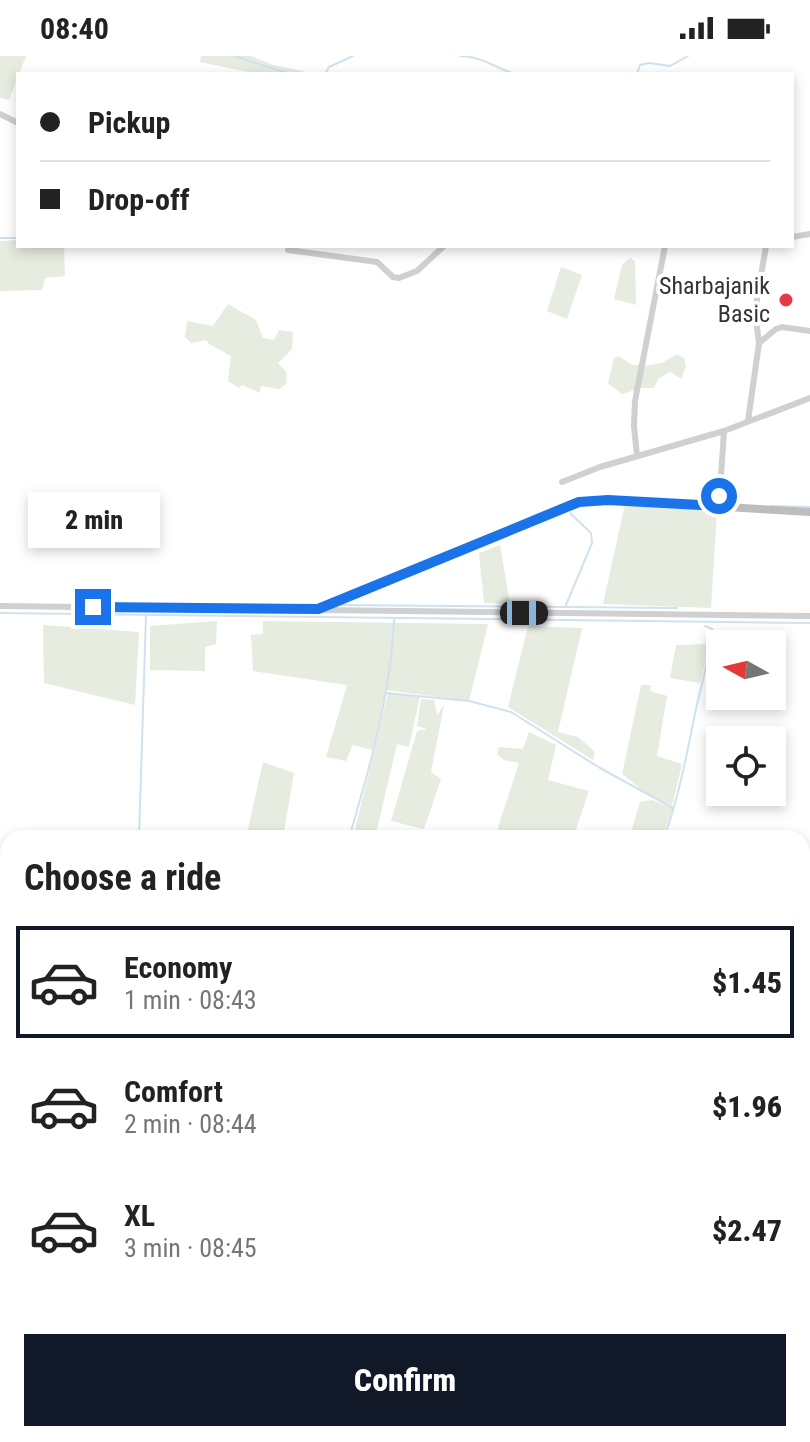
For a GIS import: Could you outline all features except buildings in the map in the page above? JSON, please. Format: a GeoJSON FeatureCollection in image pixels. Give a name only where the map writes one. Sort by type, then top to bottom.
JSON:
{"type":"FeatureCollection","features":[{"type":"Feature","properties":{"kind":"street"},"geometry":{"type":"LineString","coordinates":[[288,250],[377,262],[393,277],[399,278],[417,271],[442,248]]}},
{"type":"Feature","properties":{"kind":"street"},"geometry":{"type":"LineString","coordinates":[[637,456],[635,401],[665,248]]}},
{"type":"Feature","properties":{"kind":"street"},"geometry":{"type":"LineString","coordinates":[[748,421],[759,343],[756,309],[766,248]]}},
{"type":"Feature","properties":{"kind":"street"},"geometry":{"type":"LineString","coordinates":[[759,343],[782,327],[810,331]]}},
{"type":"Feature","properties":{"kind":"street"},"geometry":{"type":"LineString","coordinates":[[562,482],[600,467],[724,431],[810,398]]}},
{"type":"Feature","properties":{"kind":"street"},"geometry":{"type":"LineString","coordinates":[[719,506],[724,431]]}},
{"type":"Feature","properties":{"kind":"street"},"geometry":{"type":"LineString","coordinates":[[318,609],[579,502],[608,500],[810,512]]}},
{"type":"Feature","properties":{"kind":"street"},"geometry":{"type":"LineString","coordinates":[[0,606],[810,616]]}},
{"type":"Feature","properties":{"kind":"shaded area"},"geometry":{"type":"Polygon","coordinates":[[[0,56],[26,56],[20,72],[16,72],[9,100],[0,98],[0,56]]]}},
{"type":"Feature","properties":{"kind":"shaded area"},"geometry":{"type":"Polygon","coordinates":[[[201,56],[251,56],[303,72],[248,72],[200,62],[201,56]]]}},
{"type":"Feature","properties":{"kind":"shaded area"},"geometry":{"type":"Polygon","coordinates":[[[16,240],[16,248],[64,248],[65,276],[45,278],[42,290],[0,291],[0,241],[16,240]]]}},
{"type":"Feature","properties":{"kind":"shaded area"},"geometry":{"type":"Polygon","coordinates":[[[630,258],[635,261],[636,305],[614,299],[622,265],[630,258]]]}},
{"type":"Feature","properties":{"kind":"shaded area"},"geometry":{"type":"Polygon","coordinates":[[[561,267],[582,275],[567,319],[547,311],[561,267]]]}},
{"type":"Feature","properties":{"kind":"shaded area"},"geometry":{"type":"Polygon","coordinates":[[[228,304],[256,320],[263,338],[274,340],[279,330],[293,332],[292,349],[278,363],[287,373],[286,384],[279,389],[261,386],[260,393],[242,385],[239,388],[228,381],[231,356],[206,340],[191,343],[185,337],[187,321],[213,326],[228,304]]]}},
{"type":"Feature","properties":{"kind":"shaded area"},"geometry":{"type":"Polygon","coordinates":[[[677,354],[684,358],[686,366],[681,379],[670,372],[658,379],[654,388],[640,388],[644,366],[662,363],[677,354]]]}},
{"type":"Feature","properties":{"kind":"shaded area"},"geometry":{"type":"Polygon","coordinates":[[[619,356],[632,365],[640,365],[635,390],[622,394],[608,383],[614,358],[619,356]]]}},
{"type":"Feature","properties":{"kind":"shaded area"},"geometry":{"type":"Polygon","coordinates":[[[625,504],[717,511],[711,608],[603,604],[625,504]]]}},
{"type":"Feature","properties":{"kind":"shaded area"},"geometry":{"type":"Polygon","coordinates":[[[500,545],[510,604],[484,603],[479,553],[500,545]]]}},
{"type":"Feature","properties":{"kind":"shaded area"},"geometry":{"type":"Polygon","coordinates":[[[217,621],[216,644],[205,647],[205,671],[150,670],[150,626],[217,621]]]}},
{"type":"Feature","properties":{"kind":"shaded area"},"geometry":{"type":"Polygon","coordinates":[[[263,621],[488,624],[469,701],[386,690],[373,750],[353,745],[346,761],[326,757],[347,685],[253,671],[251,635],[263,634],[263,621]]]}},
{"type":"Feature","properties":{"kind":"shaded area"},"geometry":{"type":"Polygon","coordinates":[[[43,625],[139,632],[135,705],[44,683],[43,625]]]}},
{"type":"Feature","properties":{"kind":"shaded area"},"geometry":{"type":"Polygon","coordinates":[[[528,626],[582,628],[558,732],[578,737],[595,752],[593,760],[508,707],[528,626]]]}},
{"type":"Feature","properties":{"kind":"shaded area"},"geometry":{"type":"Polygon","coordinates":[[[706,644],[700,683],[670,678],[676,645],[706,644]]]}},
{"type":"Feature","properties":{"kind":"shaded area"},"geometry":{"type":"Polygon","coordinates":[[[641,685],[651,685],[650,691],[667,696],[657,756],[682,764],[672,806],[643,791],[622,774],[641,685]]]}},
{"type":"Feature","properties":{"kind":"shaded area"},"geometry":{"type":"Polygon","coordinates":[[[388,693],[420,696],[409,747],[397,744],[377,830],[355,830],[388,693]]]}},
{"type":"Feature","properties":{"kind":"shaded area"},"geometry":{"type":"Polygon","coordinates":[[[421,699],[434,700],[437,715],[444,705],[431,772],[441,779],[424,829],[391,821],[417,731],[427,729],[417,726],[421,699]]]}},
{"type":"Feature","properties":{"kind":"shaded area"},"geometry":{"type":"Polygon","coordinates":[[[529,732],[556,745],[548,780],[589,791],[576,830],[497,830],[519,763],[504,760],[497,754],[499,747],[523,749],[529,732]]]}},
{"type":"Feature","properties":{"kind":"shaded area"},"geometry":{"type":"Polygon","coordinates":[[[263,762],[294,773],[284,830],[248,830],[263,762]]]}},
{"type":"Feature","properties":{"kind":"shaded area"},"geometry":{"type":"Polygon","coordinates":[[[652,800],[673,808],[665,830],[631,830],[640,802],[652,800]]]}},
{"type":"Feature","properties":{"kind":"waterway"},"geometry":{"type":"LineString","coordinates":[[234,56],[284,72]]}},
{"type":"Feature","properties":{"kind":"waterway"},"geometry":{"type":"LineString","coordinates":[[326,72],[329,67],[353,56]]}},
{"type":"Feature","properties":{"kind":"waterway"},"geometry":{"type":"LineString","coordinates":[[460,56],[481,60],[510,72]]}},
{"type":"Feature","properties":{"kind":"waterway"},"geometry":{"type":"LineString","coordinates":[[638,72],[640,65],[670,66],[688,56]]}},
{"type":"Feature","properties":{"kind":"waterway"},"geometry":{"type":"LineString","coordinates":[[0,238],[16,238]]}},
{"type":"Feature","properties":{"kind":"waterway"},"geometry":{"type":"LineString","coordinates":[[531,517],[570,501]]}},
{"type":"Feature","properties":{"kind":"waterway"},"geometry":{"type":"LineString","coordinates":[[771,506],[810,507]]}},
{"type":"Feature","properties":{"kind":"waterway"},"geometry":{"type":"LineString","coordinates":[[566,605],[592,543],[591,533],[570,513]]}},
{"type":"Feature","properties":{"kind":"waterway"},"geometry":{"type":"LineString","coordinates":[[297,607],[318,605]]}},
{"type":"Feature","properties":{"kind":"waterway"},"geometry":{"type":"LineString","coordinates":[[338,605],[677,608]]}},
{"type":"Feature","properties":{"kind":"waterway"},"geometry":{"type":"LineString","coordinates":[[257,606],[290,607]]}},
{"type":"Feature","properties":{"kind":"waterway"},"geometry":{"type":"LineString","coordinates":[[0,613],[810,623]]}},
{"type":"Feature","properties":{"kind":"waterway"},"geometry":{"type":"LineString","coordinates":[[139,830],[146,615]]}},
{"type":"Feature","properties":{"kind":"waterway"},"geometry":{"type":"LineString","coordinates":[[351,830],[384,702],[394,619]]}},
{"type":"Feature","properties":{"kind":"waterway"},"geometry":{"type":"LineString","coordinates":[[666,830],[708,659],[712,629],[705,626]]}},
{"type":"Feature","properties":{"kind":"waterway"},"geometry":{"type":"LineString","coordinates":[[386,693],[469,701],[511,712],[600,768],[673,808]]}},
{"type":"Feature","properties":{"kind":"waterway"},"geometry":{"type":"LineString","coordinates":[[810,1226],[810,1240]]}},
{"type":"Feature","properties":{"kind":"place","name":"Sharbajanik Basic"},"geometry":{"type":"Point","coordinates":[786,300]}},
{"type":"Feature","properties":{"kind":"route"},"geometry":{"type":"LineString","coordinates":[[93,607],[318,609],[579,502],[608,500],[719,506],[719,496]]}}]}
